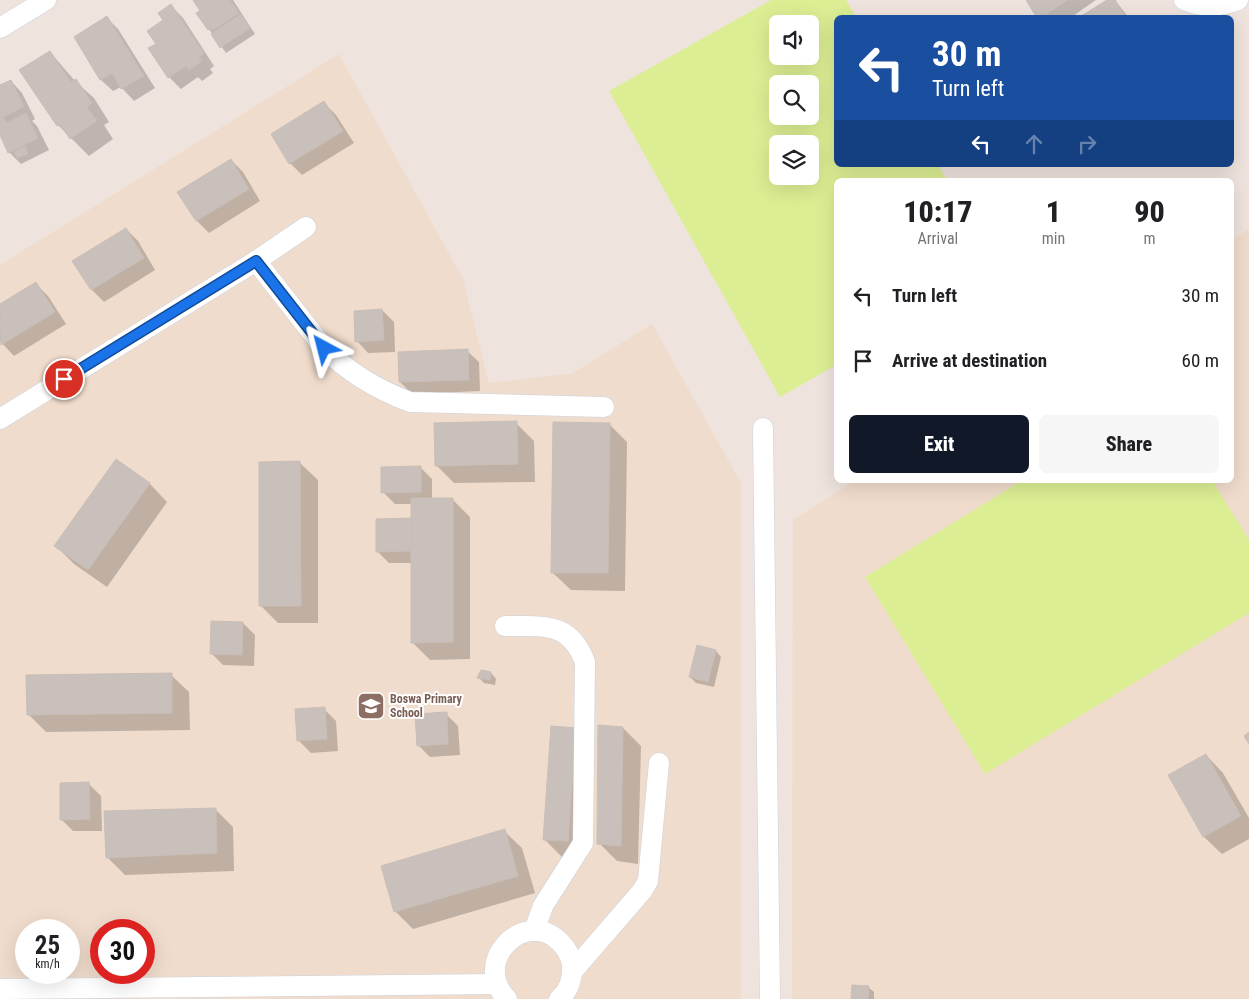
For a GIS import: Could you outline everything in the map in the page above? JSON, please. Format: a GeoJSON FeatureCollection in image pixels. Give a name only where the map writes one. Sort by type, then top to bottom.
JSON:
{"type":"FeatureCollection","features":[{"type":"Feature","properties":{"kind":"street"},"geometry":{"type":"LineString","coordinates":[[0,28],[46,0]]}},
{"type":"Feature","properties":{"kind":"street"},"geometry":{"type":"LineString","coordinates":[[1184,0],[1197,6],[1215,7],[1238,0]]}},
{"type":"Feature","properties":{"kind":"street"},"geometry":{"type":"LineString","coordinates":[[0,419],[256,261],[306,227]]}},
{"type":"Feature","properties":{"kind":"street"},"geometry":{"type":"LineString","coordinates":[[256,261],[324,348],[335,359],[354,375],[397,397],[410,402],[604,407]]}},
{"type":"Feature","properties":{"kind":"street"},"geometry":{"type":"LineString","coordinates":[[763,428],[770,999]]}},
{"type":"Feature","properties":{"kind":"street"},"geometry":{"type":"LineString","coordinates":[[505,626],[556,628],[568,633],[579,646],[585,662],[583,843],[543,906],[534,931]]}},
{"type":"Feature","properties":{"kind":"street"},"geometry":{"type":"LineString","coordinates":[[572,972],[642,891],[648,881],[659,763]]}},
{"type":"Feature","properties":{"kind":"street"},"geometry":{"type":"LineString","coordinates":[[0,989],[502,991],[494,972],[496,959],[510,939],[522,933],[534,931],[547,933],[557,939],[566,948],[571,960],[570,984],[559,999]]}},
{"type":"Feature","properties":{"kind":"shaded area","name":"Boswa Primary School"},"geometry":{"type":"Polygon","coordinates":[[[339,54],[463,279],[489,383],[573,373],[652,324],[741,483],[741,999],[0,999],[0,265],[339,54]]]}},
{"type":"Feature","properties":{"kind":"shaded area"},"geometry":{"type":"Polygon","coordinates":[[[1249,229],[1249,999],[792,999],[793,520],[851,483],[1234,483],[1234,238],[1249,229]]]}},
{"type":"Feature","properties":{"kind":"green space"},"geometry":{"type":"Polygon","coordinates":[[[771,0],[846,0],[855,15],[834,15],[834,167],[939,167],[946,178],[834,178],[834,366],[780,397],[609,91],[771,0]]]}},
{"type":"Feature","properties":{"kind":"green space"},"geometry":{"type":"Polygon","coordinates":[[[1018,483],[1214,483],[1249,540],[1249,613],[985,774],[865,577],[1018,483]]]}},
{"type":"Feature","properties":{"kind":"building"},"geometry":{"type":"Polygon","coordinates":[[[193,0],[230,0],[239,13],[213,30],[211,28],[208,30],[196,13],[200,11],[193,0]]]}},
{"type":"Feature","properties":{"kind":"building"},"geometry":{"type":"Polygon","coordinates":[[[1026,0],[1067,0],[1045,15],[1035,15],[1026,0]]]}},
{"type":"Feature","properties":{"kind":"building"},"geometry":{"type":"Polygon","coordinates":[[[1107,0],[1115,0],[1124,15],[1083,15],[1107,0]]]}},
{"type":"Feature","properties":{"kind":"building"},"geometry":{"type":"Polygon","coordinates":[[[171,4],[204,53],[199,57],[202,61],[189,70],[186,66],[168,78],[148,48],[156,44],[147,31],[163,20],[158,13],[171,4]]]}},
{"type":"Feature","properties":{"kind":"building"},"geometry":{"type":"Polygon","coordinates":[[[241,14],[250,28],[220,48],[211,34],[241,14]]]}},
{"type":"Feature","properties":{"kind":"building"},"geometry":{"type":"Polygon","coordinates":[[[107,16],[144,76],[121,89],[112,73],[100,80],[74,37],[107,16]]]}},
{"type":"Feature","properties":{"kind":"building"},"geometry":{"type":"Polygon","coordinates":[[[50,51],[71,82],[76,79],[92,103],[87,107],[97,121],[70,139],[60,124],[57,126],[19,70],[50,51]]]}},
{"type":"Feature","properties":{"kind":"building"},"geometry":{"type":"Polygon","coordinates":[[[11,80],[24,107],[3,117],[6,123],[26,113],[38,138],[8,153],[0,135],[0,85],[11,80]]]}},
{"type":"Feature","properties":{"kind":"building"},"geometry":{"type":"Polygon","coordinates":[[[324,101],[343,131],[289,164],[271,134],[324,101]]]}},
{"type":"Feature","properties":{"kind":"building"},"geometry":{"type":"Polygon","coordinates":[[[25,146],[28,154],[17,158],[14,151],[25,146]]]}},
{"type":"Feature","properties":{"kind":"building"},"geometry":{"type":"Polygon","coordinates":[[[231,159],[249,189],[196,221],[177,192],[231,159]]]}},
{"type":"Feature","properties":{"kind":"building"},"geometry":{"type":"Polygon","coordinates":[[[126,228],[144,258],[91,290],[72,261],[126,228]]]}},
{"type":"Feature","properties":{"kind":"building"},"geometry":{"type":"Polygon","coordinates":[[[36,282],[55,312],[1,345],[0,304],[36,282]]]}},
{"type":"Feature","properties":{"kind":"building"},"geometry":{"type":"Polygon","coordinates":[[[382,309],[384,340],[355,342],[354,311],[382,309]]]}},
{"type":"Feature","properties":{"kind":"building"},"geometry":{"type":"Polygon","coordinates":[[[468,349],[469,380],[399,382],[398,352],[468,349]]]}},
{"type":"Feature","properties":{"kind":"building"},"geometry":{"type":"Polygon","coordinates":[[[517,421],[518,464],[435,466],[434,423],[517,421]]]}},
{"type":"Feature","properties":{"kind":"building"},"geometry":{"type":"Polygon","coordinates":[[[553,422],[610,423],[608,573],[551,573],[553,422]]]}},
{"type":"Feature","properties":{"kind":"building"},"geometry":{"type":"Polygon","coordinates":[[[116,459],[150,483],[88,570],[54,546],[116,459]]]}},
{"type":"Feature","properties":{"kind":"building"},"geometry":{"type":"Polygon","coordinates":[[[300,461],[301,606],[259,606],[259,462],[300,461]]]}},
{"type":"Feature","properties":{"kind":"building"},"geometry":{"type":"Polygon","coordinates":[[[421,466],[421,492],[381,493],[381,467],[421,466]]]}},
{"type":"Feature","properties":{"kind":"building"},"geometry":{"type":"Polygon","coordinates":[[[411,498],[453,498],[453,642],[411,643],[411,498]]]}},
{"type":"Feature","properties":{"kind":"building"},"geometry":{"type":"Polygon","coordinates":[[[411,518],[411,551],[376,552],[376,519],[411,518]]]}},
{"type":"Feature","properties":{"kind":"building"},"geometry":{"type":"Polygon","coordinates":[[[211,621],[243,622],[242,655],[210,654],[211,621]]]}},
{"type":"Feature","properties":{"kind":"building"},"geometry":{"type":"Polygon","coordinates":[[[697,645],[716,650],[708,682],[689,677],[697,645]]]}},
{"type":"Feature","properties":{"kind":"building"},"geometry":{"type":"Polygon","coordinates":[[[481,670],[491,672],[490,680],[477,678],[481,670]]]}},
{"type":"Feature","properties":{"kind":"building"},"geometry":{"type":"Polygon","coordinates":[[[172,673],[172,713],[27,715],[26,675],[172,673]]]}},
{"type":"Feature","properties":{"kind":"building"},"geometry":{"type":"Polygon","coordinates":[[[325,707],[327,739],[297,741],[295,709],[325,707]]]}},
{"type":"Feature","properties":{"kind":"building"},"geometry":{"type":"Polygon","coordinates":[[[447,712],[448,744],[417,746],[415,714],[447,712]]]}},
{"type":"Feature","properties":{"kind":"building"},"geometry":{"type":"Polygon","coordinates":[[[598,725],[623,727],[621,846],[597,844],[598,725]]]}},
{"type":"Feature","properties":{"kind":"building"},"geometry":{"type":"Polygon","coordinates":[[[551,726],[576,728],[568,841],[543,840],[551,726]]]}},
{"type":"Feature","properties":{"kind":"building"},"geometry":{"type":"Polygon","coordinates":[[[1249,732],[1249,744],[1244,736],[1249,732]]]}},
{"type":"Feature","properties":{"kind":"building"},"geometry":{"type":"Polygon","coordinates":[[[1206,754],[1241,816],[1203,837],[1168,775],[1206,754]]]}},
{"type":"Feature","properties":{"kind":"building"},"geometry":{"type":"Polygon","coordinates":[[[89,782],[90,819],[60,820],[60,783],[89,782]]]}},
{"type":"Feature","properties":{"kind":"building"},"geometry":{"type":"Polygon","coordinates":[[[216,808],[217,853],[106,858],[104,811],[216,808]]]}},
{"type":"Feature","properties":{"kind":"building"},"geometry":{"type":"Polygon","coordinates":[[[505,829],[518,876],[394,912],[381,866],[505,829]]]}},
{"type":"Feature","properties":{"kind":"building"},"geometry":{"type":"Polygon","coordinates":[[[852,985],[869,986],[868,999],[851,999],[852,985]]]}},
{"type":"Feature","properties":{"kind":"place","name":"Boswa Primary School"},"geometry":{"type":"Point","coordinates":[371,706]}},
{"type":"Feature","properties":{"kind":"route"},"geometry":{"type":"LineString","coordinates":[[64,379],[256,261],[324,348]]}}]}
